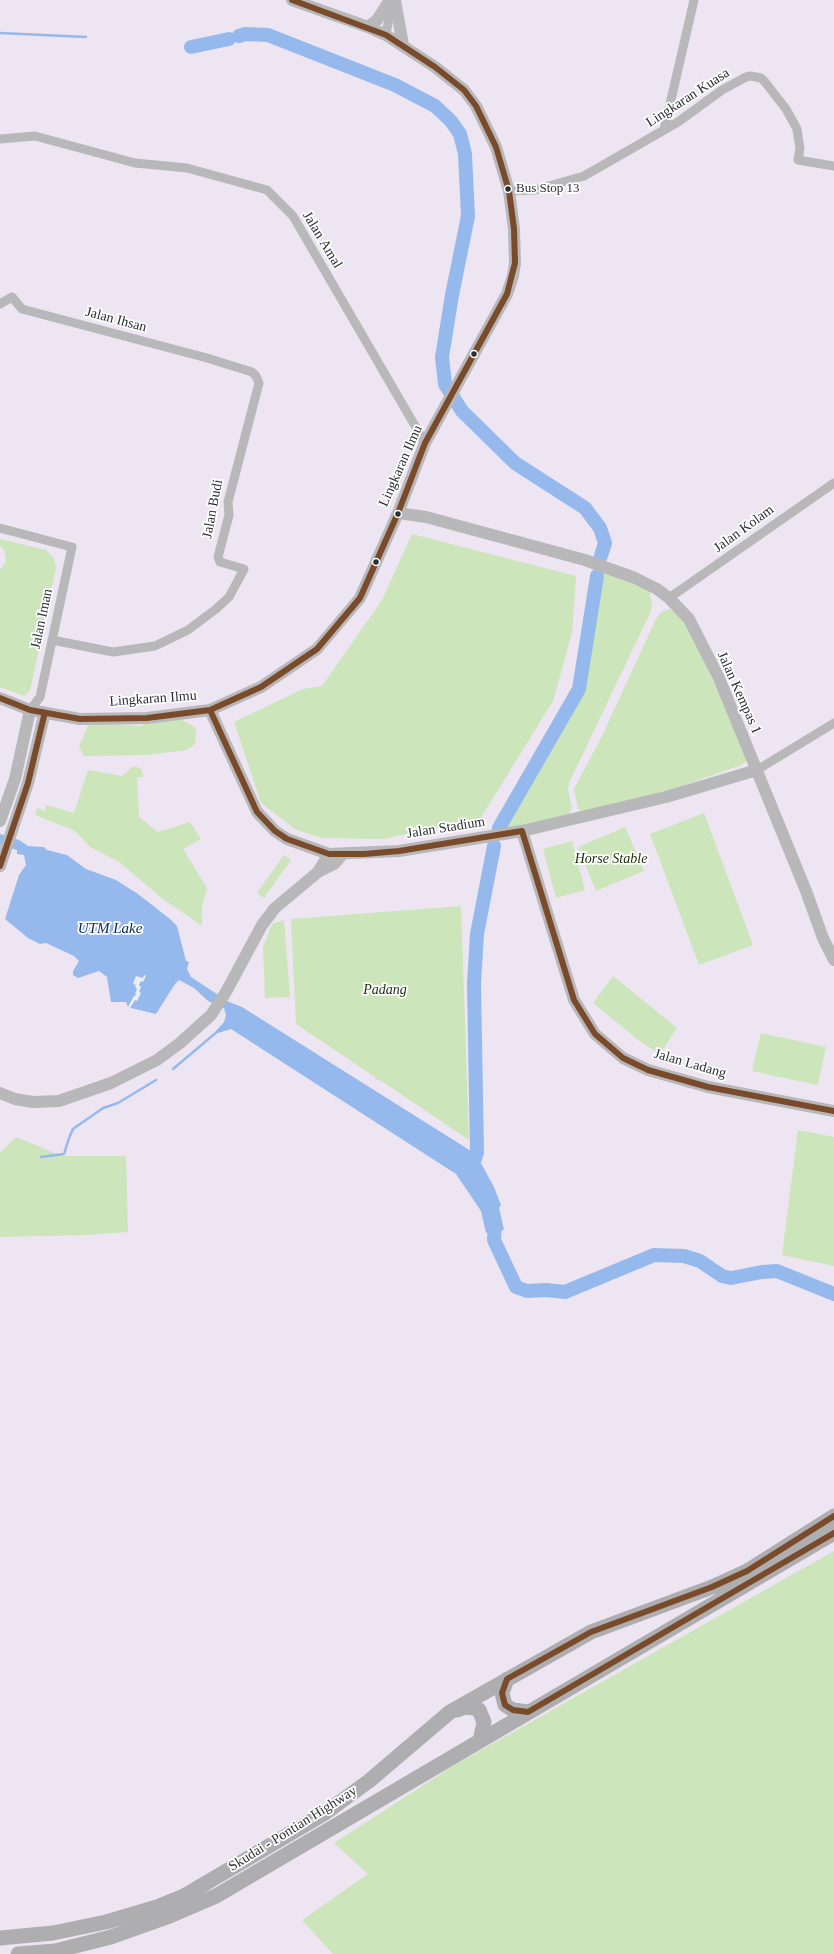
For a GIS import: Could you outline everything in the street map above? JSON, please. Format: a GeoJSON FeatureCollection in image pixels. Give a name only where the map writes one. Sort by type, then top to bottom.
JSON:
{"type":"FeatureCollection","features":[{"type":"Feature","properties":{"kind":"highway","name":"Skudai - Pontian Highway"},"geometry":{"type":"LineString","coordinates":[[0,1938],[53,1933],[106,1922],[157,1907],[184,1896],[325,1812],[369,1781],[450,1712],[591,1632],[712,1587],[747,1571],[834,1516]]}},
{"type":"Feature","properties":{"kind":"highway","name":"Skudai - Pontian Highway"},"geometry":{"type":"LineString","coordinates":[[18,1954],[55,1951],[111,1937],[194,1907],[246,1879],[528,1712],[834,1534]]}},
{"type":"Feature","properties":{"kind":"highway"},"geometry":{"type":"LineString","coordinates":[[507,1679],[502,1693],[505,1705],[513,1710],[528,1712]]}},
{"type":"Feature","properties":{"kind":"highway"},"geometry":{"type":"LineString","coordinates":[[450,1712],[465,1707],[479,1710],[484,1722],[480,1741]]}},
{"type":"Feature","properties":{"kind":"street","name":"Lingkaran Ilmu"},"geometry":{"type":"LineString","coordinates":[[0,698],[30,710],[80,719],[147,718],[210,710],[261,687],[317,649],[360,598],[398,512],[425,443],[507,294],[513,276],[515,246],[509,191],[496,147],[476,106],[464,90],[435,67],[386,35],[368,27],[292,0]]}},
{"type":"Feature","properties":{"kind":"street"},"geometry":{"type":"LineString","coordinates":[[368,27],[377,20],[393,0]]}},
{"type":"Feature","properties":{"kind":"street"},"geometry":{"type":"LineString","coordinates":[[386,35],[393,0]]}},
{"type":"Feature","properties":{"kind":"street"},"geometry":{"type":"LineString","coordinates":[[393,0],[403,45]]}},
{"type":"Feature","properties":{"kind":"street"},"geometry":{"type":"LineString","coordinates":[[664,130],[694,0]]}},
{"type":"Feature","properties":{"kind":"street","name":"Lingkaran Kuasa"},"geometry":{"type":"LineString","coordinates":[[509,191],[535,190],[584,176],[664,130],[722,90],[746,77],[756,77],[766,82],[786,109],[797,129],[800,149],[798,160],[834,166]]}},
{"type":"Feature","properties":{"kind":"street","name":"Jalan Amal"},"geometry":{"type":"LineString","coordinates":[[0,139],[35,136],[135,164],[187,168],[267,190],[293,216],[425,443]]}},
{"type":"Feature","properties":{"kind":"street","name":"Jalan Ihsan"},"geometry":{"type":"LineString","coordinates":[[0,304],[12,298],[22,309],[218,362]]}},
{"type":"Feature","properties":{"kind":"street","name":"Jalan Budi"},"geometry":{"type":"LineString","coordinates":[[52,640],[114,652],[155,646],[188,630],[229,597],[244,569],[220,562],[218,557],[229,515],[228,502],[259,383],[256,376],[252,372],[218,362]]}},
{"type":"Feature","properties":{"kind":"street","name":"Jalan Kolam"},"geometry":{"type":"LineString","coordinates":[[669,598],[834,483]]}},
{"type":"Feature","properties":{"kind":"street","name":"Jalan Kempas 1"},"geometry":{"type":"LineString","coordinates":[[398,512],[426,517],[585,560],[635,578],[657,589],[669,598],[689,619],[719,678],[806,892],[823,938],[834,957]]}},
{"type":"Feature","properties":{"kind":"street","name":"Jalan Iman"},"geometry":{"type":"LineString","coordinates":[[0,528],[72,547],[40,697]]}},
{"type":"Feature","properties":{"kind":"street"},"geometry":{"type":"LineString","coordinates":[[0,821],[15,779],[30,710],[40,697]]}},
{"type":"Feature","properties":{"kind":"street"},"geometry":{"type":"LineString","coordinates":[[0,866],[28,783],[44,716],[40,697]]}},
{"type":"Feature","properties":{"kind":"street","name":"Jalan Stadium"},"geometry":{"type":"LineString","coordinates":[[210,710],[257,812],[275,831],[287,839],[330,854],[400,851],[522,831],[666,797],[757,770]]}},
{"type":"Feature","properties":{"kind":"street"},"geometry":{"type":"LineString","coordinates":[[757,770],[834,723]]}},
{"type":"Feature","properties":{"kind":"street","name":"Jalan Ladang"},"geometry":{"type":"LineString","coordinates":[[522,831],[574,1000],[595,1034],[623,1058],[648,1070],[708,1087],[834,1111]]}},
{"type":"Feature","properties":{"kind":"street"},"geometry":{"type":"LineString","coordinates":[[318,872],[330,854]]}},
{"type":"Feature","properties":{"kind":"street"},"geometry":{"type":"LineString","coordinates":[[0,1092],[15,1099],[46,1103],[59,1101],[127,1076],[163,1056],[180,1044],[211,1015],[226,992],[262,925],[275,908],[318,872],[334,864],[343,854]]}},
{"type":"Feature","properties":{"kind":"shaded area"},"geometry":{"type":"Polygon","coordinates":[[[0,0],[834,0],[834,1954],[0,1954],[0,0]]]}},
{"type":"Feature","properties":{"kind":"green space"},"geometry":{"type":"Polygon","coordinates":[[[412,534],[576,576],[572,633],[553,701],[480,819],[383,839],[321,838],[295,829],[261,803],[234,722],[303,689],[322,686],[382,600],[412,534]]]}},
{"type":"Feature","properties":{"kind":"green space"},"geometry":{"type":"Polygon","coordinates":[[[0,539],[46,550],[54,559],[56,568],[30,691],[24,696],[0,687],[0,570],[6,561],[4,549],[0,546],[0,539]]]}},
{"type":"Feature","properties":{"kind":"green space"},"geometry":{"type":"Polygon","coordinates":[[[604,573],[649,590],[652,603],[651,611],[569,783],[568,790],[572,808],[569,814],[501,831],[583,689],[599,577],[604,573]]]}},
{"type":"Feature","properties":{"kind":"green space"},"geometry":{"type":"Polygon","coordinates":[[[669,609],[676,611],[688,627],[730,717],[747,761],[741,765],[657,795],[582,811],[578,809],[574,789],[601,738],[656,619],[661,612],[669,609]]]}},
{"type":"Feature","properties":{"kind":"green space"},"geometry":{"type":"Polygon","coordinates":[[[179,718],[196,728],[195,744],[187,750],[145,755],[84,756],[79,747],[89,722],[141,726],[148,722],[179,718]]]}},
{"type":"Feature","properties":{"kind":"green space"},"geometry":{"type":"Polygon","coordinates":[[[133,766],[140,768],[143,777],[137,777],[139,817],[158,832],[190,822],[201,839],[183,849],[207,888],[202,907],[202,926],[163,899],[119,862],[90,847],[75,831],[35,815],[37,808],[45,811],[46,805],[74,813],[88,770],[122,776],[133,766]]]}},
{"type":"Feature","properties":{"kind":"green space"},"geometry":{"type":"Polygon","coordinates":[[[704,813],[753,945],[699,965],[650,834],[704,813]]]}},
{"type":"Feature","properties":{"kind":"green space","name":"Horse Stable"},"geometry":{"type":"Polygon","coordinates":[[[625,827],[644,871],[596,891],[578,847],[625,827]]]}},
{"type":"Feature","properties":{"kind":"green space"},"geometry":{"type":"Polygon","coordinates":[[[572,841],[585,890],[556,898],[543,849],[572,841]]]}},
{"type":"Feature","properties":{"kind":"green space"},"geometry":{"type":"Polygon","coordinates":[[[284,855],[291,860],[264,898],[257,893],[284,855]]]}},
{"type":"Feature","properties":{"kind":"green space","name":"Padang"},"geometry":{"type":"Polygon","coordinates":[[[461,906],[469,1140],[380,1080],[375,1079],[375,1077],[296,1024],[291,919],[461,906]]]}},
{"type":"Feature","properties":{"kind":"green space"},"geometry":{"type":"Polygon","coordinates":[[[284,920],[290,997],[265,998],[263,947],[272,924],[284,920]]]}},
{"type":"Feature","properties":{"kind":"green space"},"geometry":{"type":"Polygon","coordinates":[[[613,976],[677,1028],[660,1054],[641,1042],[593,1003],[613,976]]]}},
{"type":"Feature","properties":{"kind":"green space"},"geometry":{"type":"Polygon","coordinates":[[[761,1033],[826,1047],[818,1085],[752,1071],[761,1033]]]}},
{"type":"Feature","properties":{"kind":"green space"},"geometry":{"type":"Polygon","coordinates":[[[798,1130],[834,1137],[834,1266],[782,1255],[798,1130]]]}},
{"type":"Feature","properties":{"kind":"green space"},"geometry":{"type":"Polygon","coordinates":[[[16,1137],[62,1156],[126,1156],[128,1232],[86,1235],[0,1237],[0,1153],[16,1137]]]}},
{"type":"Feature","properties":{"kind":"green space"},"geometry":{"type":"Polygon","coordinates":[[[834,1551],[834,1954],[333,1954],[302,1920],[368,1874],[334,1843],[453,1766],[834,1551]]]}},
{"type":"Feature","properties":{"kind":"water","name":"UTM Lake"},"geometry":{"type":"Polygon","coordinates":[[[0,834],[19,840],[28,846],[44,847],[47,850],[67,855],[86,869],[116,880],[138,894],[177,926],[186,961],[189,962],[187,969],[191,977],[229,1002],[242,1007],[471,1151],[482,1165],[494,1187],[501,1205],[499,1208],[504,1230],[486,1233],[481,1211],[456,1174],[231,1029],[218,1033],[216,1031],[224,1022],[226,1015],[224,1008],[208,1001],[194,988],[179,980],[156,1014],[128,1007],[126,1002],[111,1002],[107,977],[99,971],[78,978],[73,975],[73,971],[79,961],[74,956],[46,943],[40,944],[28,938],[5,919],[19,875],[26,865],[24,855],[17,854],[17,850],[0,845],[0,834]]]}},
{"type":"Feature","properties":{"kind":"pier"},"geometry":{"type":"Polygon","coordinates":[[[144,975],[146,976],[143,982],[141,981],[139,985],[141,987],[139,992],[141,993],[137,1001],[135,1000],[130,1008],[128,1007],[134,996],[137,995],[135,994],[137,989],[135,987],[136,985],[133,984],[136,976],[143,978],[144,975]]]}},
{"type":"Feature","properties":{"kind":"waterway"},"geometry":{"type":"LineString","coordinates":[[0,33],[86,37]]}},
{"type":"Feature","properties":{"kind":"waterway"},"geometry":{"type":"LineString","coordinates":[[239,36],[245,34],[268,35],[395,85],[435,106],[451,121],[460,134],[465,154],[468,216],[452,295],[442,357],[445,384],[462,411],[515,463],[585,508],[600,528],[605,543],[601,556]]}},
{"type":"Feature","properties":{"kind":"waterway"},"geometry":{"type":"LineString","coordinates":[[191,47],[229,39]]}},
{"type":"Feature","properties":{"kind":"waterway"},"geometry":{"type":"LineString","coordinates":[[499,828],[579,689],[597,576]]}},
{"type":"Feature","properties":{"kind":"waterway"},"geometry":{"type":"LineString","coordinates":[[473,1174],[471,1170],[477,1153],[474,984],[477,934],[494,846]]}},
{"type":"Feature","properties":{"kind":"waterway"},"geometry":{"type":"LineString","coordinates":[[173,1069],[218,1031]]}},
{"type":"Feature","properties":{"kind":"waterway"},"geometry":{"type":"LineString","coordinates":[[41,1157],[64,1154],[73,1129],[103,1108],[118,1103],[156,1080]]}},
{"type":"Feature","properties":{"kind":"waterway"},"geometry":{"type":"LineString","coordinates":[[492,1212],[495,1223],[494,1240],[516,1287],[527,1291],[546,1290],[565,1292],[654,1255],[684,1256],[700,1261],[722,1276],[731,1278],[762,1272],[777,1271],[834,1294]]}},
{"type":"Feature","properties":{"kind":"transit line"},"geometry":{"type":"LineString","coordinates":[[0,698],[30,710],[80,719],[147,718],[210,710],[261,687],[317,649],[360,598],[398,513],[425,443],[507,294],[515,263],[514,229],[509,191],[496,147],[476,106],[464,90],[435,67],[386,35],[292,0]]}},
{"type":"Feature","properties":{"kind":"transit line"},"geometry":{"type":"LineString","coordinates":[[210,710],[257,812],[275,831],[287,839],[329,854],[364,854],[399,851],[522,831]]}},
{"type":"Feature","properties":{"kind":"transit line"},"geometry":{"type":"LineString","coordinates":[[0,866],[28,783],[44,716],[43,712]]}},
{"type":"Feature","properties":{"kind":"transit line"},"geometry":{"type":"LineString","coordinates":[[522,831],[574,1000],[595,1034],[623,1058],[648,1070],[708,1087],[834,1111]]}},
{"type":"Feature","properties":{"kind":"transit line"},"geometry":{"type":"LineString","coordinates":[[834,1516],[747,1571],[712,1587],[591,1632],[507,1679],[502,1693],[505,1705],[513,1710],[528,1712],[834,1533]]}},
{"type":"Feature","properties":{"kind":"place","name":"Bus Stop 13"},"geometry":{"type":"Point","coordinates":[508,189]}}]}
